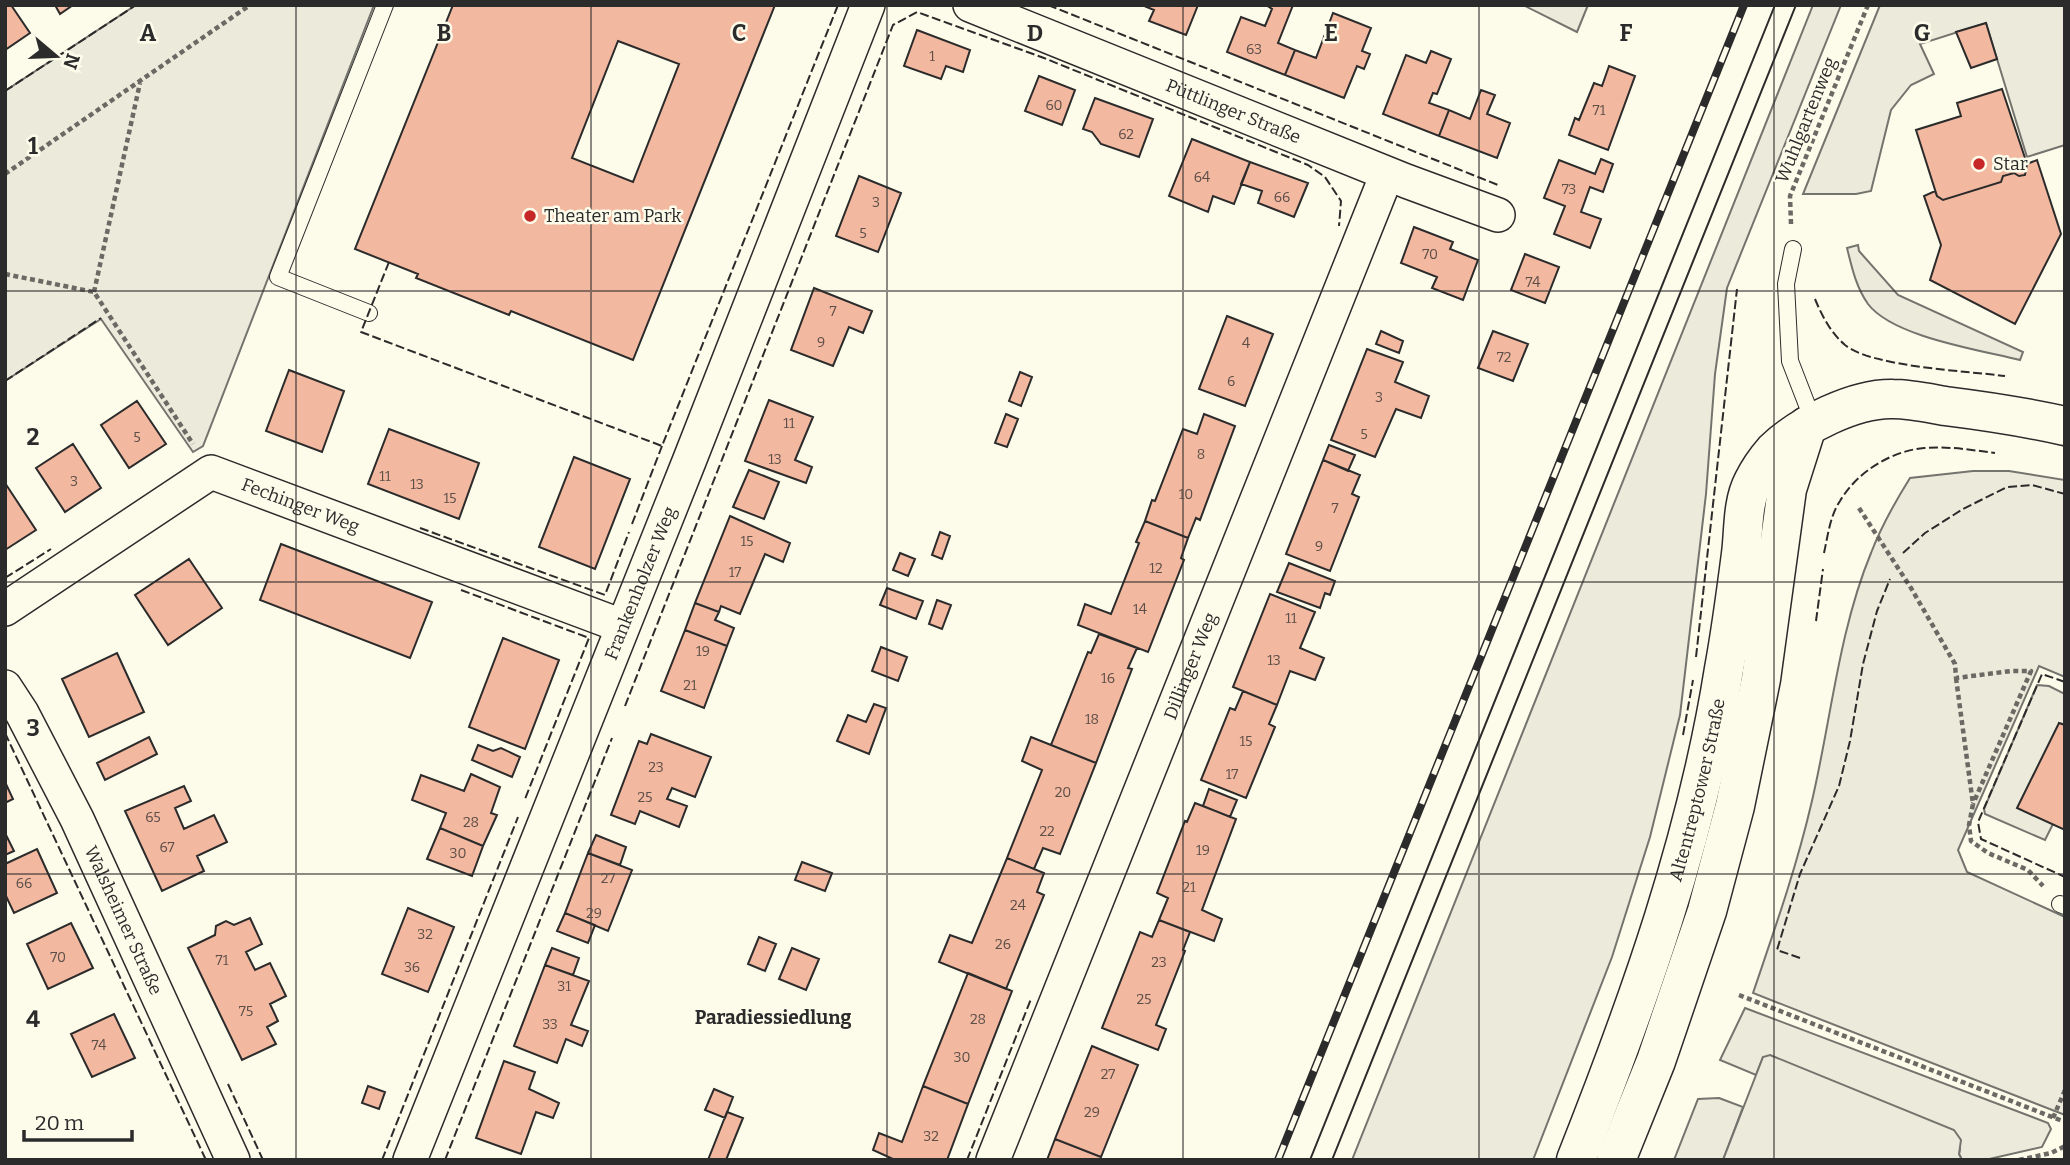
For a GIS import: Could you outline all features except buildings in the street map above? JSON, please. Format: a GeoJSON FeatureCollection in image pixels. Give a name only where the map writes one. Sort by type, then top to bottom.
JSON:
{"type":"FeatureCollection","features":[{"type":"Feature","properties":{"kind":"main road","name":"Altentreptower Straße"},"geometry":{"type":"LineString","coordinates":[[1576,1160],[1650,958],[1675,882],[1696,804],[1724,672],[1741,552],[1744,510],[1752,483],[1773,452],[1810,425],[1839,409],[1891,398],[2022,416],[2065,426]]}},
{"type":"Feature","properties":{"kind":"main road"},"geometry":{"type":"LineString","coordinates":[[1616,1160],[1656,1060],[1707,911],[1735,806],[1761,680],[1787,489],[1810,425]]}},
{"type":"Feature","properties":{"kind":"street","name":"Frankenholzer Weg"},"geometry":{"type":"LineString","coordinates":[[410,1160],[868,5]]}},
{"type":"Feature","properties":{"kind":"street","name":"Püttlinger Straße"},"geometry":{"type":"LineString","coordinates":[[970,5],[1387,174],[1497,215]]}},
{"type":"Feature","properties":{"kind":"street","name":"Dillinger Weg"},"geometry":{"type":"LineString","coordinates":[[993,1160],[1387,174]]}},
{"type":"Feature","properties":{"kind":"street","name":"Fechinger Weg"},"geometry":{"type":"LineString","coordinates":[[211,472],[622,626]]}},
{"type":"Feature","properties":{"kind":"street"},"geometry":{"type":"LineString","coordinates":[[5,609],[211,472]]}},
{"type":"Feature","properties":{"kind":"street","name":"Walsheimer Straße"},"geometry":{"type":"LineString","coordinates":[[5,687],[22,713],[77,818],[233,1160]]}},
{"type":"Feature","properties":{"kind":"lane"},"geometry":{"type":"LineString","coordinates":[[369,313],[278,277],[385,5]]}},
{"type":"Feature","properties":{"kind":"lane"},"geometry":{"type":"LineString","coordinates":[[1793,249],[1786,284],[1790,361],[1810,425]]}},
{"type":"Feature","properties":{"kind":"path"},"geometry":{"type":"LineString","coordinates":[[5,173],[250,5]]}},
{"type":"Feature","properties":{"kind":"path","name":"Wuhlgartenweg"},"geometry":{"type":"LineString","coordinates":[[1793,249],[1790,196],[1868,5]]}},
{"type":"Feature","properties":{"kind":"path"},"geometry":{"type":"LineString","coordinates":[[140,82],[94,292],[211,472]]}},
{"type":"Feature","properties":{"kind":"path"},"geometry":{"type":"LineString","coordinates":[[5,274],[94,292]]}},
{"type":"Feature","properties":{"kind":"path"},"geometry":{"type":"LineString","coordinates":[[1859,508],[1911,588],[1955,664],[1973,804]]}},
{"type":"Feature","properties":{"kind":"path"},"geometry":{"type":"LineString","coordinates":[[1956,678],[2031,671],[1973,804],[1969,825],[1971,841],[1988,853],[2028,870],[2062,905]]}},
{"type":"Feature","properties":{"kind":"path"},"geometry":{"type":"LineString","coordinates":[[1739,995],[2065,1122]]}},
{"type":"Feature","properties":{"kind":"path"},"geometry":{"type":"LineString","coordinates":[[2053,1118],[2065,1090]]}},
{"type":"Feature","properties":{"kind":"path"},"geometry":{"type":"LineString","coordinates":[[2019,1160],[2051,1153],[2065,1146]]}},
{"type":"Feature","properties":{"kind":"shaded area"},"geometry":{"type":"Polygon","coordinates":[[[136,5],[374,5],[203,446],[193,452],[101,319],[5,381],[5,91],[136,5]]]}},
{"type":"Feature","properties":{"kind":"shaded area"},"geometry":{"type":"Polygon","coordinates":[[[1523,5],[1588,5],[1577,32],[1523,5]]]}},
{"type":"Feature","properties":{"kind":"shaded area"},"geometry":{"type":"Polygon","coordinates":[[[1813,5],[1841,5],[1727,288],[1715,374],[1706,494],[1680,715],[1650,837],[1612,957],[1533,1160],[1352,1160],[1813,5]]]}},
{"type":"Feature","properties":{"kind":"shaded area"},"geometry":{"type":"Polygon","coordinates":[[[1880,5],[2065,5],[2065,145],[2027,157],[1986,23],[1920,44],[1934,74],[1911,85],[1891,110],[1871,191],[1856,194],[1803,194],[1880,5]]]}},
{"type":"Feature","properties":{"kind":"shaded area"},"geometry":{"type":"Polygon","coordinates":[[[1858,245],[1859,251],[1898,295],[2023,352],[2020,360],[1938,341],[1917,334],[1880,315],[1868,304],[1855,277],[1847,248],[1858,245]]]}},
{"type":"Feature","properties":{"kind":"shaded area"},"geometry":{"type":"Polygon","coordinates":[[[1973,471],[2009,471],[2065,480],[2065,677],[2039,666],[1958,850],[1967,872],[2065,917],[2065,1115],[1753,993],[1805,829],[1843,646],[1860,583],[1875,543],[1910,478],[1973,471]]]}},
{"type":"Feature","properties":{"kind":"shaded area"},"geometry":{"type":"Polygon","coordinates":[[[2037,685],[2049,686],[2065,694],[2065,725],[2059,723],[2053,824],[2045,840],[1985,814],[1984,809],[2037,685]]]}},
{"type":"Feature","properties":{"kind":"shaded area"},"geometry":{"type":"Polygon","coordinates":[[[1745,1008],[2048,1123],[2051,1129],[2042,1147],[1985,1160],[1962,1160],[1960,1149],[1763,1057],[1756,1075],[1720,1060],[1745,1008]]]}},
{"type":"Feature","properties":{"kind":"shaded area"},"geometry":{"type":"Polygon","coordinates":[[[1770,1055],[1954,1130],[1961,1140],[1959,1154],[1962,1160],[1723,1160],[1763,1057],[1770,1055]]]}},
{"type":"Feature","properties":{"kind":"shaded area"},"geometry":{"type":"Polygon","coordinates":[[[1719,1098],[1743,1107],[1723,1160],[1674,1160],[1698,1099],[1719,1098]]]}},
{"type":"Feature","properties":{"kind":"tram line"},"geometry":{"type":"LineString","coordinates":[[1310,1160],[1775,5]]}},
{"type":"Feature","properties":{"kind":"tram line"},"geometry":{"type":"LineString","coordinates":[[1332,1160],[1796,5]]}},
{"type":"Feature","properties":{"kind":"railway"},"geometry":{"type":"LineString","coordinates":[[1278,1160],[1744,5]]}},
{"type":"Feature","properties":{"kind":"fence"},"geometry":{"type":"LineString","coordinates":[[5,91],[136,5]]}},
{"type":"Feature","properties":{"kind":"fence"},"geometry":{"type":"LineString","coordinates":[[389,262],[361,332],[662,446],[838,5]]}},
{"type":"Feature","properties":{"kind":"fence"},"geometry":{"type":"LineString","coordinates":[[1048,5],[1498,185]]}},
{"type":"Feature","properties":{"kind":"fence"},"geometry":{"type":"LineString","coordinates":[[625,706],[893,25],[917,12],[1044,58],[1308,165],[1325,177],[1341,201],[1339,226]]}},
{"type":"Feature","properties":{"kind":"fence"},"geometry":{"type":"LineString","coordinates":[[1696,657],[1737,289]]}},
{"type":"Feature","properties":{"kind":"fence"},"geometry":{"type":"LineString","coordinates":[[1815,299],[1835,335],[1858,352],[1897,363],[2005,376]]}},
{"type":"Feature","properties":{"kind":"fence"},"geometry":{"type":"LineString","coordinates":[[5,381],[101,318]]}},
{"type":"Feature","properties":{"kind":"fence"},"geometry":{"type":"LineString","coordinates":[[632,524],[662,446]]}},
{"type":"Feature","properties":{"kind":"fence"},"geometry":{"type":"LineString","coordinates":[[1824,553],[1832,519],[1840,501],[1865,472],[1887,458],[1924,448],[1995,453]]}},
{"type":"Feature","properties":{"kind":"fence"},"geometry":{"type":"LineString","coordinates":[[1903,553],[1925,533],[1963,509],[2007,487],[2032,485],[2065,494]]}},
{"type":"Feature","properties":{"kind":"fence"},"geometry":{"type":"LineString","coordinates":[[420,528],[605,595],[629,532]]}},
{"type":"Feature","properties":{"kind":"fence"},"geometry":{"type":"LineString","coordinates":[[5,578],[51,549]]}},
{"type":"Feature","properties":{"kind":"fence"},"geometry":{"type":"LineString","coordinates":[[1816,621],[1823,569]]}},
{"type":"Feature","properties":{"kind":"fence"},"geometry":{"type":"LineString","coordinates":[[1800,958],[1777,950],[1800,874],[1839,786],[1850,741],[1863,664],[1877,611],[1890,579]]}},
{"type":"Feature","properties":{"kind":"fence"},"geometry":{"type":"LineString","coordinates":[[461,590],[589,638],[525,799]]}},
{"type":"Feature","properties":{"kind":"fence"},"geometry":{"type":"LineString","coordinates":[[2065,682],[2042,674],[1978,822],[1981,839],[2065,877]]}},
{"type":"Feature","properties":{"kind":"fence"},"geometry":{"type":"LineString","coordinates":[[1683,735],[1693,680]]}},
{"type":"Feature","properties":{"kind":"fence"},"geometry":{"type":"LineString","coordinates":[[5,733],[206,1160]]}},
{"type":"Feature","properties":{"kind":"fence"},"geometry":{"type":"LineString","coordinates":[[445,1160],[612,738]]}},
{"type":"Feature","properties":{"kind":"fence"},"geometry":{"type":"LineString","coordinates":[[382,1160],[518,817]]}},
{"type":"Feature","properties":{"kind":"fence"},"geometry":{"type":"LineString","coordinates":[[967,1160],[1031,999]]}},
{"type":"Feature","properties":{"kind":"fence"},"geometry":{"type":"LineString","coordinates":[[228,1084],[263,1160]]}},
{"type":"Feature","properties":{"kind":"place","name":"Star"},"geometry":{"type":"Point","coordinates":[1979,164]}},
{"type":"Feature","properties":{"kind":"place","name":"Theater am Park"},"geometry":{"type":"Point","coordinates":[530,216]}},
{"type":"Feature","properties":{"kind":"district","name":"Paradiessiedlung"},"geometry":{"type":"Point","coordinates":[773,1017]}}]}
